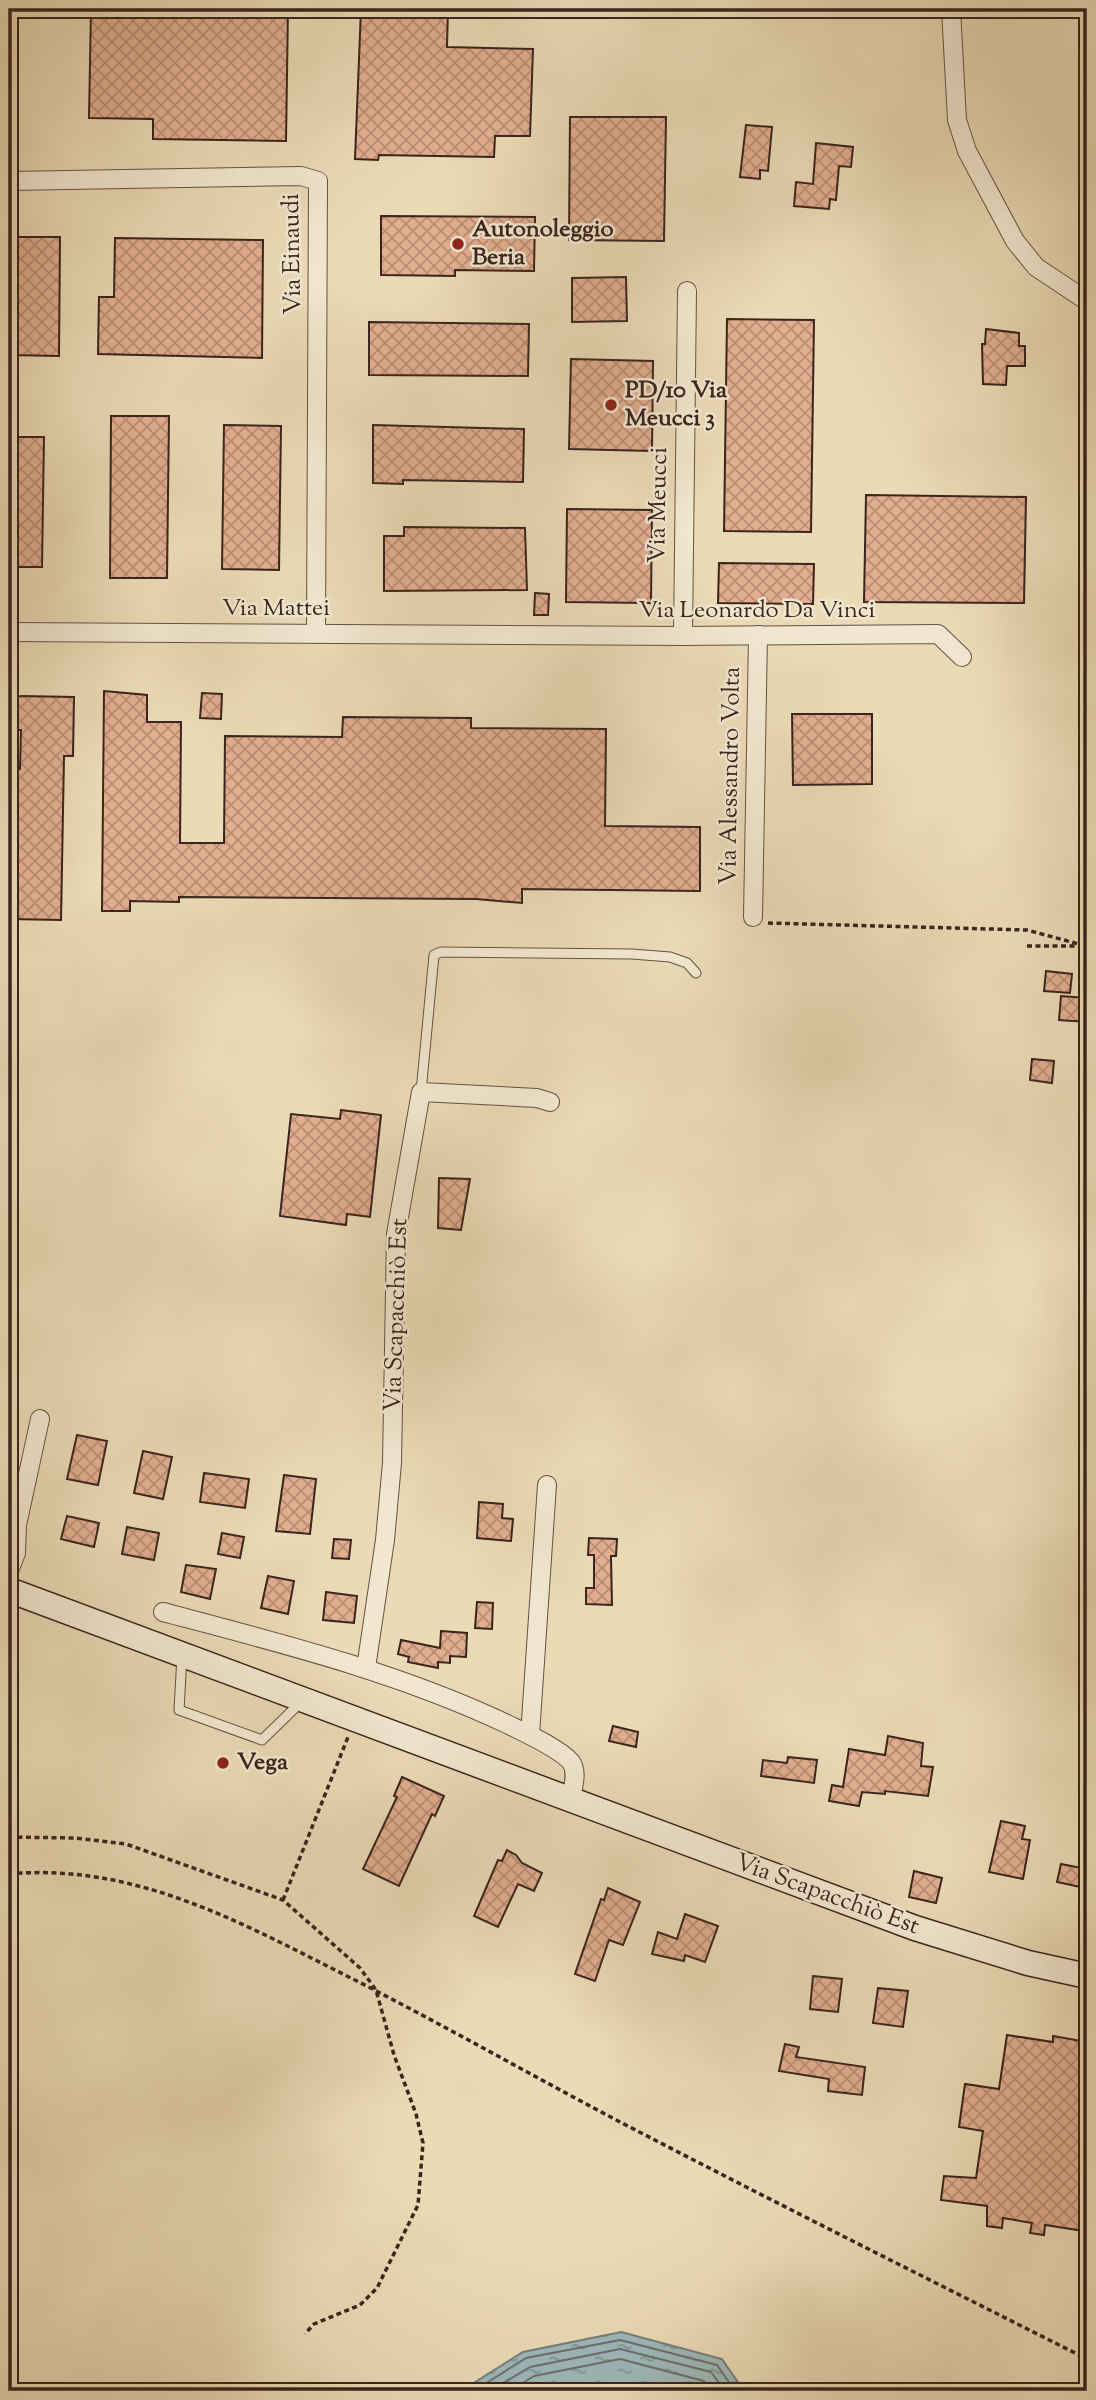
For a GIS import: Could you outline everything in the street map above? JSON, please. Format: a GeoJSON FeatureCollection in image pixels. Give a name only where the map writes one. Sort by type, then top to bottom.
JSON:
{"type":"FeatureCollection","features":[{"type":"Feature","properties":{"kind":"main road","name":"Via Scapacchiò Est"},"geometry":{"type":"LineString","coordinates":[[9,1590],[915,1928],[981,1949],[1087,1976]]}},
{"type":"Feature","properties":{"kind":"street"},"geometry":{"type":"LineString","coordinates":[[951,9],[957,120],[967,151],[1015,241],[1036,267],[1087,301]]}},
{"type":"Feature","properties":{"kind":"street","name":"Via Einaudi"},"geometry":{"type":"LineString","coordinates":[[9,181],[301,176],[318,181],[316,634]]}},
{"type":"Feature","properties":{"kind":"street","name":"Via Meucci"},"geometry":{"type":"LineString","coordinates":[[683,636],[687,291]]}},
{"type":"Feature","properties":{"kind":"street","name":"Via Mattei"},"geometry":{"type":"LineString","coordinates":[[9,632],[544,636]]}},
{"type":"Feature","properties":{"kind":"street","name":"Via Leonardo Da Vinci"},"geometry":{"type":"LineString","coordinates":[[544,636],[938,634],[961,656]]}},
{"type":"Feature","properties":{"kind":"street","name":"Via Alessandro Volta"},"geometry":{"type":"LineString","coordinates":[[753,917],[758,635]]}},
{"type":"Feature","properties":{"kind":"street"},"geometry":{"type":"LineString","coordinates":[[421,1092],[537,1098],[550,1102]]}},
{"type":"Feature","properties":{"kind":"street","name":"Via Scapacchiò Est"},"geometry":{"type":"LineString","coordinates":[[366,1668],[385,1540],[392,1463],[396,1234],[421,1092]]}},
{"type":"Feature","properties":{"kind":"street"},"geometry":{"type":"LineString","coordinates":[[9,1570],[40,1419]]}},
{"type":"Feature","properties":{"kind":"street"},"geometry":{"type":"LineString","coordinates":[[530,1735],[547,1485]]}},
{"type":"Feature","properties":{"kind":"street"},"geometry":{"type":"LineString","coordinates":[[163,1612],[366,1668],[458,1701],[530,1735],[570,1762],[575,1772],[571,1798]]}},
{"type":"Feature","properties":{"kind":"lane"},"geometry":{"type":"LineString","coordinates":[[421,1092],[434,955],[441,952],[632,954],[670,957],[687,963],[696,973]]}},
{"type":"Feature","properties":{"kind":"lane"},"geometry":{"type":"LineString","coordinates":[[182,1654],[179,1710],[262,1740],[303,1700]]}},
{"type":"Feature","properties":{"kind":"path"},"geometry":{"type":"LineString","coordinates":[[753,917],[764,923],[1027,930],[1086,946]]}},
{"type":"Feature","properties":{"kind":"path"},"geometry":{"type":"LineString","coordinates":[[1027,946],[1086,946]]}},
{"type":"Feature","properties":{"kind":"path"},"geometry":{"type":"LineString","coordinates":[[283,1900],[356,1719]]}},
{"type":"Feature","properties":{"kind":"path"},"geometry":{"type":"LineString","coordinates":[[9,1837],[75,1838],[127,1843],[283,1900],[360,1968],[376,1990],[394,2055],[424,2143],[418,2205],[377,2288],[360,2305],[314,2324],[305,2334]]}},
{"type":"Feature","properties":{"kind":"path"},"geometry":{"type":"LineString","coordinates":[[9,1874],[31,1872],[128,1882],[202,1905],[376,1990],[621,2123],[1087,2359]]}},
{"type":"Feature","properties":{"kind":"water"},"geometry":{"type":"Polygon","coordinates":[[[621,2332],[722,2359],[744,2391],[461,2391],[523,2352],[621,2332]]]}},
{"type":"Feature","properties":{"kind":"building"},"geometry":{"type":"Polygon","coordinates":[[[91,9],[288,9],[286,141],[153,139],[153,119],[89,118],[91,9]]]}},
{"type":"Feature","properties":{"kind":"building"},"geometry":{"type":"Polygon","coordinates":[[[361,9],[448,9],[447,47],[533,49],[530,136],[495,136],[494,157],[379,155],[378,160],[355,159],[361,9]]]}},
{"type":"Feature","properties":{"kind":"building"},"geometry":{"type":"Polygon","coordinates":[[[570,117],[666,117],[664,241],[569,240],[570,117]]]}},
{"type":"Feature","properties":{"kind":"building"},"geometry":{"type":"Polygon","coordinates":[[[746,125],[772,127],[768,171],[760,170],[760,179],[740,177],[746,125]]]}},
{"type":"Feature","properties":{"kind":"building"},"geometry":{"type":"Polygon","coordinates":[[[816,143],[853,147],[851,167],[839,166],[836,200],[830,199],[829,209],[794,206],[796,182],[813,184],[816,143]]]}},
{"type":"Feature","properties":{"kind":"building","name":"Autonoleggio Beria"},"geometry":{"type":"Polygon","coordinates":[[[381,216],[535,217],[534,271],[455,270],[455,276],[381,275],[381,216]]]}},
{"type":"Feature","properties":{"kind":"building"},"geometry":{"type":"Polygon","coordinates":[[[9,237],[60,237],[59,356],[9,355],[9,237]]]}},
{"type":"Feature","properties":{"kind":"building"},"geometry":{"type":"Polygon","coordinates":[[[115,238],[263,240],[262,358],[98,354],[99,297],[114,297],[115,238]]]}},
{"type":"Feature","properties":{"kind":"building"},"geometry":{"type":"Polygon","coordinates":[[[626,277],[627,321],[572,322],[572,278],[626,277]]]}},
{"type":"Feature","properties":{"kind":"building"},"geometry":{"type":"Polygon","coordinates":[[[727,319],[814,320],[811,532],[724,531],[727,319]]]}},
{"type":"Feature","properties":{"kind":"building"},"geometry":{"type":"Polygon","coordinates":[[[369,322],[529,324],[528,376],[369,375],[369,322]]]}},
{"type":"Feature","properties":{"kind":"building"},"geometry":{"type":"Polygon","coordinates":[[[986,329],[1019,333],[1019,346],[1025,346],[1025,366],[1007,366],[1006,385],[983,384],[982,344],[985,344],[986,329]]]}},
{"type":"Feature","properties":{"kind":"building","name":"PD/10 Via Meucci 3"},"geometry":{"type":"Polygon","coordinates":[[[571,359],[653,361],[652,451],[569,449],[571,359]]]}},
{"type":"Feature","properties":{"kind":"building"},"geometry":{"type":"Polygon","coordinates":[[[111,416],[169,416],[167,578],[110,578],[111,416]]]}},
{"type":"Feature","properties":{"kind":"building"},"geometry":{"type":"Polygon","coordinates":[[[224,425],[281,426],[279,570],[222,569],[224,425]]]}},
{"type":"Feature","properties":{"kind":"building"},"geometry":{"type":"Polygon","coordinates":[[[373,425],[524,429],[523,482],[403,480],[403,484],[373,483],[373,425]]]}},
{"type":"Feature","properties":{"kind":"building"},"geometry":{"type":"Polygon","coordinates":[[[9,437],[44,437],[42,567],[9,567],[9,437]]]}},
{"type":"Feature","properties":{"kind":"building"},"geometry":{"type":"Polygon","coordinates":[[[866,495],[1026,497],[1024,603],[864,602],[866,495]]]}},
{"type":"Feature","properties":{"kind":"building"},"geometry":{"type":"Polygon","coordinates":[[[567,509],[652,510],[651,603],[566,602],[567,509]]]}},
{"type":"Feature","properties":{"kind":"building"},"geometry":{"type":"Polygon","coordinates":[[[404,527],[525,528],[527,590],[384,591],[384,536],[404,536],[404,527]]]}},
{"type":"Feature","properties":{"kind":"building"},"geometry":{"type":"Polygon","coordinates":[[[719,563],[814,564],[813,604],[718,603],[719,563]]]}},
{"type":"Feature","properties":{"kind":"building"},"geometry":{"type":"Polygon","coordinates":[[[535,593],[549,594],[548,615],[534,615],[535,593]]]}},
{"type":"Feature","properties":{"kind":"building"},"geometry":{"type":"Polygon","coordinates":[[[104,691],[147,695],[147,722],[181,722],[180,843],[224,843],[225,736],[342,737],[343,717],[471,718],[471,728],[606,729],[605,826],[700,827],[700,891],[522,889],[522,903],[476,899],[179,897],[179,902],[130,901],[130,911],[102,911],[104,691]]]}},
{"type":"Feature","properties":{"kind":"building"},"geometry":{"type":"Polygon","coordinates":[[[202,693],[222,694],[221,719],[200,718],[202,693]]]}},
{"type":"Feature","properties":{"kind":"building"},"geometry":{"type":"Polygon","coordinates":[[[11,697],[74,697],[73,756],[64,756],[61,920],[9,919],[9,768],[20,769],[21,730],[11,730],[11,697]]]}},
{"type":"Feature","properties":{"kind":"building"},"geometry":{"type":"Polygon","coordinates":[[[792,714],[872,714],[872,784],[793,785],[792,714]]]}},
{"type":"Feature","properties":{"kind":"building"},"geometry":{"type":"Polygon","coordinates":[[[1046,971],[1072,974],[1070,993],[1044,991],[1046,971]]]}},
{"type":"Feature","properties":{"kind":"building"},"geometry":{"type":"Polygon","coordinates":[[[1061,996],[1087,998],[1087,1022],[1059,1020],[1061,996]]]}},
{"type":"Feature","properties":{"kind":"building"},"geometry":{"type":"Polygon","coordinates":[[[1032,1059],[1054,1061],[1052,1083],[1030,1080],[1032,1059]]]}},
{"type":"Feature","properties":{"kind":"building"},"geometry":{"type":"Polygon","coordinates":[[[341,1110],[381,1115],[370,1217],[347,1214],[346,1225],[280,1216],[291,1114],[340,1119],[341,1110]]]}},
{"type":"Feature","properties":{"kind":"building"},"geometry":{"type":"Polygon","coordinates":[[[439,1178],[470,1179],[461,1230],[438,1228],[439,1178]]]}},
{"type":"Feature","properties":{"kind":"building"},"geometry":{"type":"Polygon","coordinates":[[[77,1435],[107,1441],[98,1485],[67,1479],[77,1435]]]}},
{"type":"Feature","properties":{"kind":"building"},"geometry":{"type":"Polygon","coordinates":[[[143,1451],[172,1457],[163,1499],[134,1493],[143,1451]]]}},
{"type":"Feature","properties":{"kind":"building"},"geometry":{"type":"Polygon","coordinates":[[[204,1473],[249,1479],[245,1508],[200,1502],[204,1473]]]}},
{"type":"Feature","properties":{"kind":"building"},"geometry":{"type":"Polygon","coordinates":[[[284,1475],[316,1479],[310,1534],[276,1531],[284,1475]]]}},
{"type":"Feature","properties":{"kind":"building"},"geometry":{"type":"Polygon","coordinates":[[[479,1502],[503,1504],[502,1518],[513,1519],[511,1541],[477,1538],[479,1502]]]}},
{"type":"Feature","properties":{"kind":"building"},"geometry":{"type":"Polygon","coordinates":[[[67,1516],[99,1523],[94,1547],[61,1539],[67,1516]]]}},
{"type":"Feature","properties":{"kind":"building"},"geometry":{"type":"Polygon","coordinates":[[[127,1527],[159,1533],[154,1560],[122,1554],[127,1527]]]}},
{"type":"Feature","properties":{"kind":"building"},"geometry":{"type":"Polygon","coordinates":[[[222,1533],[244,1537],[240,1558],[218,1554],[222,1533]]]}},
{"type":"Feature","properties":{"kind":"building"},"geometry":{"type":"Polygon","coordinates":[[[589,1538],[617,1539],[616,1556],[611,1556],[612,1605],[586,1604],[586,1588],[594,1588],[594,1555],[588,1555],[589,1538]]]}},
{"type":"Feature","properties":{"kind":"building"},"geometry":{"type":"Polygon","coordinates":[[[334,1539],[351,1540],[349,1559],[332,1558],[334,1539]]]}},
{"type":"Feature","properties":{"kind":"building"},"geometry":{"type":"Polygon","coordinates":[[[186,1565],[216,1569],[210,1599],[181,1592],[186,1565]]]}},
{"type":"Feature","properties":{"kind":"building"},"geometry":{"type":"Polygon","coordinates":[[[268,1576],[294,1581],[288,1614],[261,1608],[268,1576]]]}},
{"type":"Feature","properties":{"kind":"building"},"geometry":{"type":"Polygon","coordinates":[[[326,1592],[357,1596],[354,1623],[323,1620],[326,1592]]]}},
{"type":"Feature","properties":{"kind":"building"},"geometry":{"type":"Polygon","coordinates":[[[477,1602],[493,1603],[492,1629],[475,1628],[477,1602]]]}},
{"type":"Feature","properties":{"kind":"building"},"geometry":{"type":"Polygon","coordinates":[[[441,1631],[467,1633],[466,1657],[450,1656],[450,1663],[438,1662],[438,1668],[408,1662],[409,1657],[398,1654],[401,1640],[440,1648],[441,1631]]]}},
{"type":"Feature","properties":{"kind":"building"},"geometry":{"type":"Polygon","coordinates":[[[613,1726],[638,1732],[636,1747],[609,1741],[613,1726]]]}},
{"type":"Feature","properties":{"kind":"building"},"geometry":{"type":"Polygon","coordinates":[[[888,1736],[923,1743],[921,1766],[933,1767],[928,1796],[885,1791],[885,1794],[862,1792],[859,1806],[829,1801],[832,1785],[843,1787],[849,1749],[885,1755],[888,1736]]]}},
{"type":"Feature","properties":{"kind":"building"},"geometry":{"type":"Polygon","coordinates":[[[788,1757],[817,1760],[814,1783],[761,1776],[763,1760],[787,1763],[788,1757]]]}},
{"type":"Feature","properties":{"kind":"building"},"geometry":{"type":"Polygon","coordinates":[[[402,1777],[444,1796],[435,1816],[432,1814],[399,1886],[363,1869],[397,1797],[394,1796],[402,1777]]]}},
{"type":"Feature","properties":{"kind":"building"},"geometry":{"type":"Polygon","coordinates":[[[1001,1821],[1025,1826],[1022,1839],[1030,1840],[1023,1879],[989,1872],[1001,1821]]]}},
{"type":"Feature","properties":{"kind":"building"},"geometry":{"type":"Polygon","coordinates":[[[507,1850],[516,1855],[522,1863],[542,1873],[534,1891],[518,1884],[498,1927],[474,1916],[498,1860],[502,1861],[507,1850]]]}},
{"type":"Feature","properties":{"kind":"building"},"geometry":{"type":"Polygon","coordinates":[[[1061,1864],[1087,1869],[1085,1888],[1057,1882],[1061,1864]]]}},
{"type":"Feature","properties":{"kind":"building"},"geometry":{"type":"Polygon","coordinates":[[[914,1871],[942,1878],[936,1903],[909,1897],[914,1871]]]}},
{"type":"Feature","properties":{"kind":"building"},"geometry":{"type":"Polygon","coordinates":[[[608,1888],[640,1902],[623,1945],[609,1940],[595,1981],[575,1974],[601,1899],[604,1900],[608,1888]]]}},
{"type":"Feature","properties":{"kind":"building"},"geometry":{"type":"Polygon","coordinates":[[[685,1914],[718,1926],[705,1962],[685,1955],[684,1961],[652,1954],[658,1932],[677,1939],[685,1914]]]}},
{"type":"Feature","properties":{"kind":"building"},"geometry":{"type":"Polygon","coordinates":[[[813,1976],[842,1979],[838,2012],[810,2009],[813,1976]]]}},
{"type":"Feature","properties":{"kind":"building"},"geometry":{"type":"Polygon","coordinates":[[[878,1988],[908,1991],[903,2027],[873,2023],[878,1988]]]}},
{"type":"Feature","properties":{"kind":"building"},"geometry":{"type":"Polygon","coordinates":[[[1007,2035],[1053,2042],[1053,2036],[1087,2042],[1087,2213],[1084,2231],[1045,2225],[1044,2235],[1030,2233],[1032,2223],[1003,2218],[1002,2228],[987,2226],[987,2206],[941,2200],[944,2176],[976,2178],[983,2131],[959,2127],[965,2084],[999,2089],[1007,2035]]]}},
{"type":"Feature","properties":{"kind":"building"},"geometry":{"type":"Polygon","coordinates":[[[785,2044],[799,2047],[796,2057],[865,2067],[862,2095],[828,2091],[829,2079],[779,2071],[785,2044]]]}},
{"type":"Feature","properties":{"kind":"place","name":"Autonoleggio Beria"},"geometry":{"type":"Point","coordinates":[458,244]}},
{"type":"Feature","properties":{"kind":"place","name":"PD/10 Via Meucci 3"},"geometry":{"type":"Point","coordinates":[611,405]}},
{"type":"Feature","properties":{"kind":"place","name":"Vega"},"geometry":{"type":"Point","coordinates":[223,1763]}}]}
